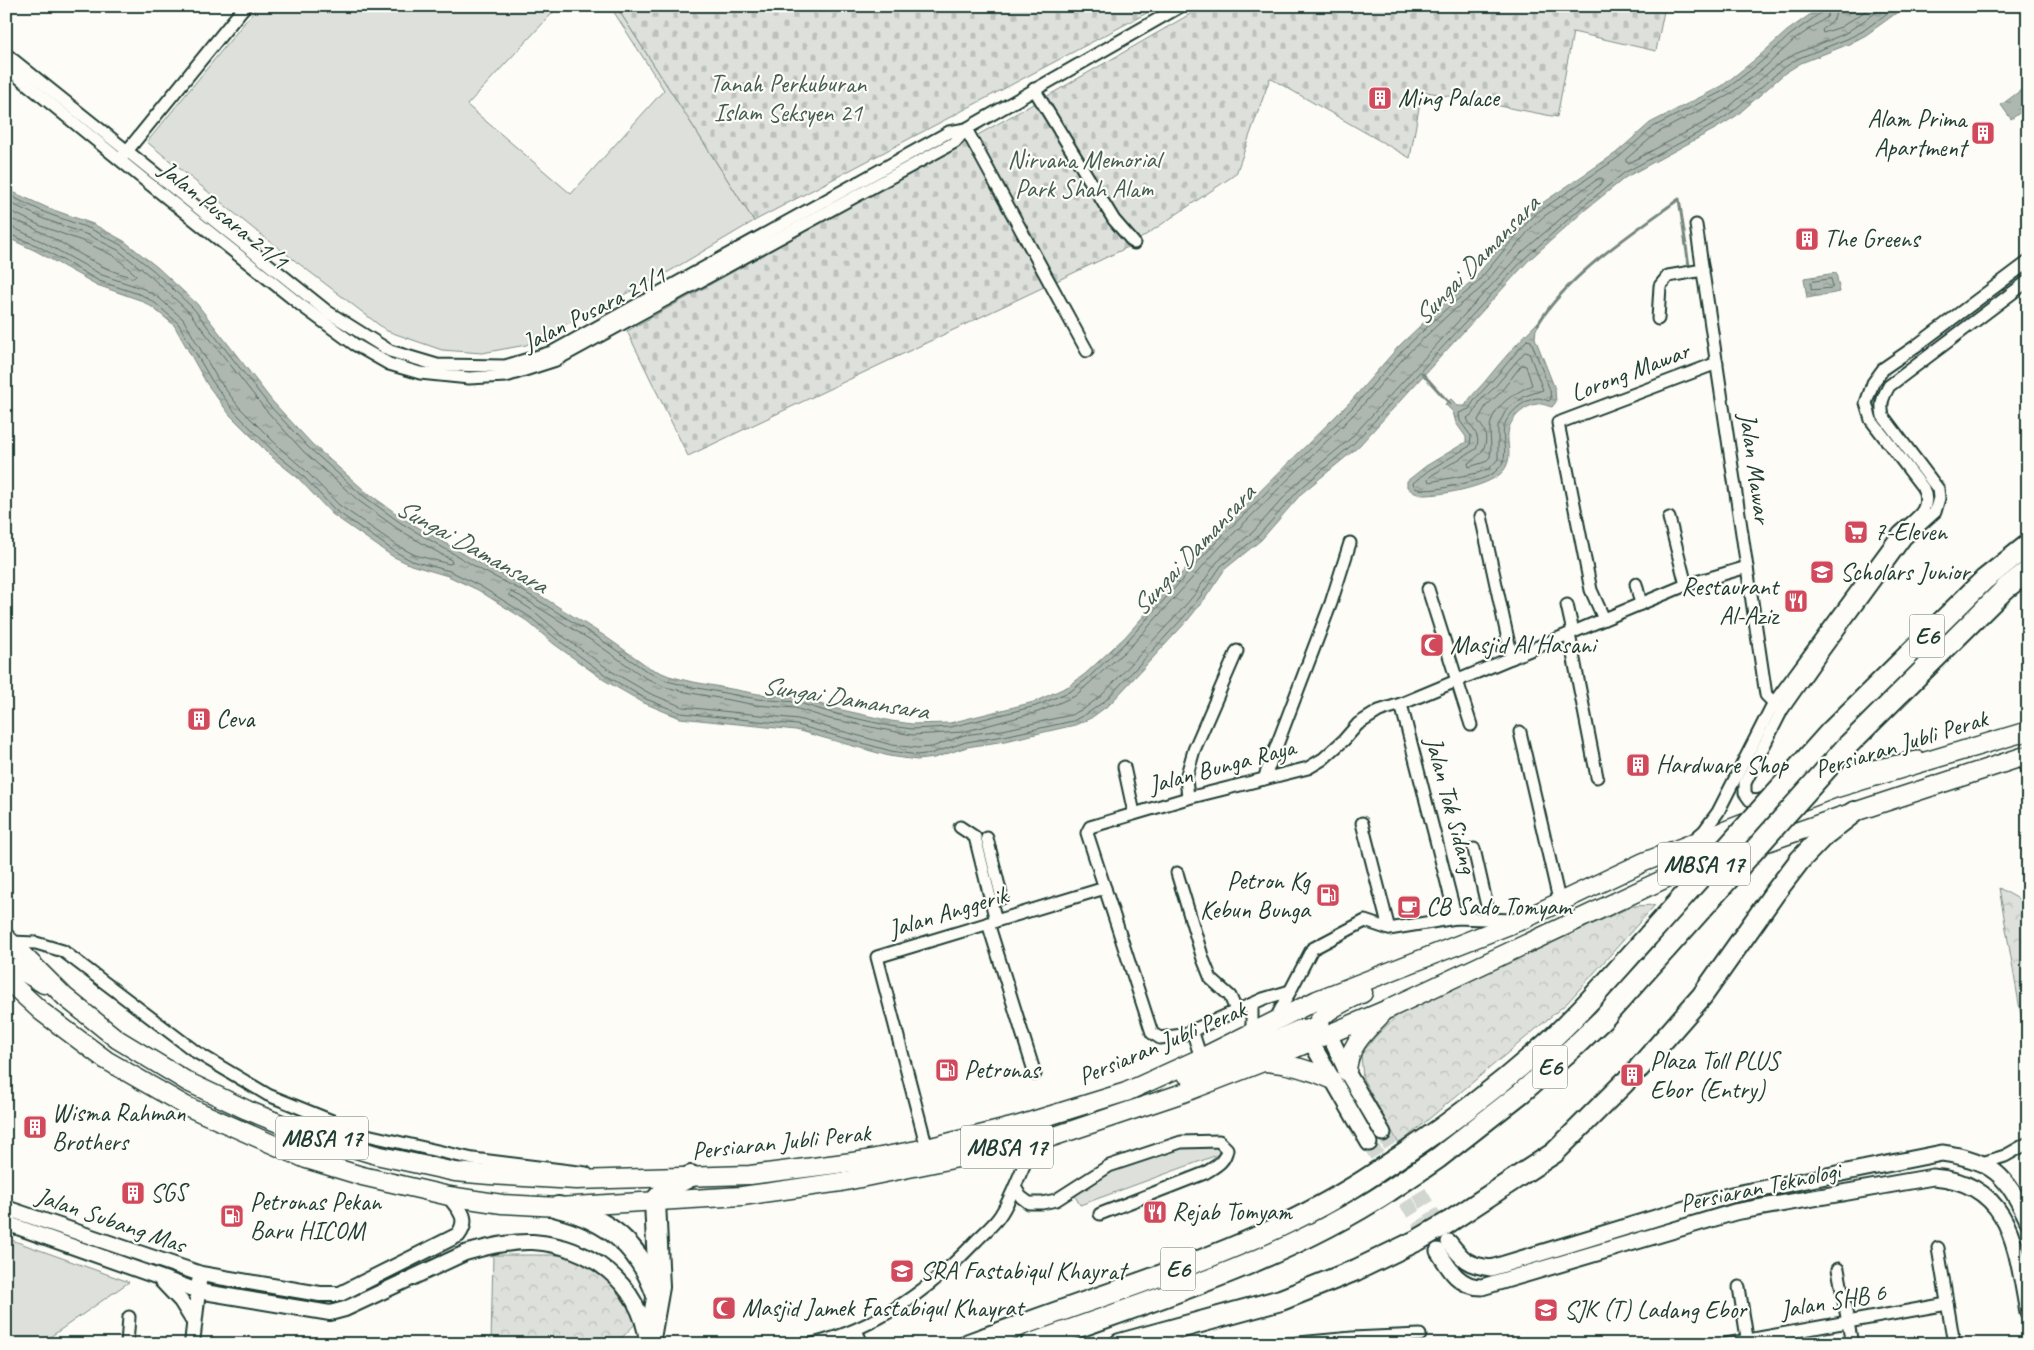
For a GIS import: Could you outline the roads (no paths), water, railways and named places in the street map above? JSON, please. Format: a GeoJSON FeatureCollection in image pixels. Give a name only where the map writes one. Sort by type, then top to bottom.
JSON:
{"type":"FeatureCollection","features":[{"type":"Feature","properties":{"kind":"highway","name":"E6"},"geometry":{"type":"LineString","coordinates":[[969,1344],[1202,1260],[1288,1223],[1347,1192],[1479,1100],[1546,1044],[1584,1007],[1831,731],[1984,580],[2028,545]]}},
{"type":"Feature","properties":{"kind":"highway","name":"E6"},"geometry":{"type":"LineString","coordinates":[[1031,1344],[1217,1276],[1308,1236],[1389,1191],[1438,1158],[1521,1093],[1603,1019],[1847,746],[2006,588],[2028,571]]}},
{"type":"Feature","properties":{"kind":"highway"},"geometry":{"type":"LineString","coordinates":[[1639,1068],[1702,996],[1800,860],[1823,836],[1854,812]]}},
{"type":"Feature","properties":{"kind":"highway"},"geometry":{"type":"LineString","coordinates":[[1120,1344],[1281,1300],[1356,1270],[1418,1240],[1449,1222],[1554,1153],[1625,1082]]}},
{"type":"Feature","properties":{"kind":"highway"},"geometry":{"type":"LineString","coordinates":[[648,1344],[658,1300],[659,1273],[654,1202],[666,1189],[691,1176]]}},
{"type":"Feature","properties":{"kind":"highway"},"geometry":{"type":"LineString","coordinates":[[558,1207],[591,1217],[621,1237],[645,1270],[658,1300]]}},
{"type":"Feature","properties":{"kind":"main road","name":"Persiaran Jubli Perak"},"geometry":{"type":"LineString","coordinates":[[8,940],[65,997],[117,1039],[188,1082],[247,1110],[298,1131],[376,1155],[455,1172],[576,1180],[750,1175],[825,1166],[927,1148],[1016,1126],[1126,1092],[1201,1058],[1317,1000],[1560,904],[1644,862],[1833,789],[2028,731]]}},
{"type":"Feature","properties":{"kind":"main road","name":"Persiaran Jubli Perak"},"geometry":{"type":"LineString","coordinates":[[6,979],[31,1002],[106,1060],[186,1106],[306,1159],[362,1176],[450,1196],[502,1204],[558,1207],[742,1196],[841,1182],[1040,1141],[1184,1093],[1263,1062],[1318,1034],[1388,1009],[1675,874],[1854,812],[2026,761]]}},
{"type":"Feature","properties":{"kind":"main road"},"geometry":{"type":"LineString","coordinates":[[1369,1143],[1318,1034],[1319,1018],[1330,1008],[1387,982],[1414,961]]}},
{"type":"Feature","properties":{"kind":"main road"},"geometry":{"type":"LineString","coordinates":[[6,968],[11,967],[25,973],[65,997]]}},
{"type":"Feature","properties":{"kind":"main road"},"geometry":{"type":"LineString","coordinates":[[6,994],[31,1002]]}},
{"type":"Feature","properties":{"kind":"main road"},"geometry":{"type":"LineString","coordinates":[[1339,1076],[1348,1061],[1352,1049],[1362,1034],[1388,1009]]}},
{"type":"Feature","properties":{"kind":"main road"},"geometry":{"type":"LineString","coordinates":[[1126,1092],[1161,1084],[1216,1066],[1301,1029],[1318,1034]]}},
{"type":"Feature","properties":{"kind":"main road"},"geometry":{"type":"LineString","coordinates":[[1263,1062],[1292,1064],[1339,1076],[1383,1133]]}},
{"type":"Feature","properties":{"kind":"main road","name":"Persiaran Teknologi"},"geometry":{"type":"LineString","coordinates":[[2028,1221],[2019,1202],[2000,1174],[1982,1163],[1960,1155],[1942,1152],[1731,1195],[1491,1268],[1478,1267],[1444,1247],[1450,1271],[1462,1282],[1472,1287],[1482,1287],[1735,1212],[1933,1177],[1947,1178],[1970,1187],[1990,1200],[2006,1220],[2014,1240],[2028,1312]]}},
{"type":"Feature","properties":{"kind":"street","name":"Jalan Pusara 21/1"},"geometry":{"type":"LineString","coordinates":[[124,156],[245,6]]}},
{"type":"Feature","properties":{"kind":"street","name":"Jalan Pusara 21/1"},"geometry":{"type":"LineString","coordinates":[[6,67],[328,312],[390,351],[437,365],[505,366],[552,352],[949,132],[966,129],[1181,6]]}},
{"type":"Feature","properties":{"kind":"street","name":"Jalan Pusara 21/1"},"geometry":{"type":"LineString","coordinates":[[6,54],[124,156]]}},
{"type":"Feature","properties":{"kind":"street"},"geometry":{"type":"LineString","coordinates":[[1034,89],[1114,220],[1134,243]]}},
{"type":"Feature","properties":{"kind":"street"},"geometry":{"type":"LineString","coordinates":[[966,129],[1087,351]]}},
{"type":"Feature","properties":{"kind":"street","name":"Jalan Mawar"},"geometry":{"type":"LineString","coordinates":[[1696,225],[1766,695],[1778,707]]}},
{"type":"Feature","properties":{"kind":"street"},"geometry":{"type":"LineString","coordinates":[[1680,849],[1704,831],[1718,812],[1778,707],[1899,533],[1923,511],[1927,504],[1927,496],[1923,488],[1871,420],[1866,403],[1873,383],[1884,368],[2028,262]]}},
{"type":"Feature","properties":{"kind":"street"},"geometry":{"type":"LineString","coordinates":[[1658,319],[1660,286],[1668,276],[1703,270]]}},
{"type":"Feature","properties":{"kind":"street"},"geometry":{"type":"LineString","coordinates":[[1976,747],[1898,760],[1834,774],[1757,801],[1750,800],[1744,793],[1744,783],[1778,707],[1905,539],[1935,512],[1939,498],[1938,488],[1883,416],[1881,408],[1882,398],[1889,386],[2028,281]]}},
{"type":"Feature","properties":{"kind":"street","name":"Lorong Mawar"},"geometry":{"type":"LineString","coordinates":[[1604,619],[1591,590],[1558,423],[1717,363]]}},
{"type":"Feature","properties":{"kind":"street"},"geometry":{"type":"LineString","coordinates":[[1481,516],[1512,658]]}},
{"type":"Feature","properties":{"kind":"street"},"geometry":{"type":"LineString","coordinates":[[1669,518],[1686,585]]}},
{"type":"Feature","properties":{"kind":"street"},"geometry":{"type":"LineString","coordinates":[[1264,779],[1331,603],[1350,543]]}},
{"type":"Feature","properties":{"kind":"street","name":"Jalan Bunga Raya"},"geometry":{"type":"LineString","coordinates":[[1290,990],[1169,1038],[1160,1038],[1152,1032],[1087,833],[1090,827],[1134,812],[1308,768],[1323,759],[1358,724],[1379,711],[1401,704],[1686,585],[1747,566]]}},
{"type":"Feature","properties":{"kind":"street"},"geometry":{"type":"LineString","coordinates":[[1636,584],[1641,604]]}},
{"type":"Feature","properties":{"kind":"street"},"geometry":{"type":"LineString","coordinates":[[1428,589],[1472,725]]}},
{"type":"Feature","properties":{"kind":"street"},"geometry":{"type":"LineString","coordinates":[[1567,605],[1597,777]]}},
{"type":"Feature","properties":{"kind":"street"},"geometry":{"type":"LineString","coordinates":[[1188,798],[1186,778],[1194,750],[1238,651]]}},
{"type":"Feature","properties":{"kind":"street","name":"Jalan Tok Sidang"},"geometry":{"type":"LineString","coordinates":[[1401,704],[1456,918]]}},
{"type":"Feature","properties":{"kind":"street"},"geometry":{"type":"LineString","coordinates":[[1520,732],[1560,904]]}},
{"type":"Feature","properties":{"kind":"street"},"geometry":{"type":"LineString","coordinates":[[1124,767],[1134,812]]}},
{"type":"Feature","properties":{"kind":"street"},"geometry":{"type":"LineString","coordinates":[[1362,823],[1389,929]]}},
{"type":"Feature","properties":{"kind":"street"},"geometry":{"type":"LineString","coordinates":[[960,826],[975,837],[993,883],[1002,898]]}},
{"type":"Feature","properties":{"kind":"street"},"geometry":{"type":"LineString","coordinates":[[987,838],[993,883],[992,922],[1035,1074]]}},
{"type":"Feature","properties":{"kind":"street"},"geometry":{"type":"LineString","coordinates":[[1474,849],[1490,919]]}},
{"type":"Feature","properties":{"kind":"street"},"geometry":{"type":"LineString","coordinates":[[1177,873],[1203,959],[1211,978],[1230,996],[1236,1010]]}},
{"type":"Feature","properties":{"kind":"street","name":"Jalan Anggerik"},"geometry":{"type":"LineString","coordinates":[[927,1148],[877,958],[1105,888]]}},
{"type":"Feature","properties":{"kind":"street"},"geometry":{"type":"LineString","coordinates":[[1274,1022],[1312,949],[1365,921],[1389,929],[1456,918],[1522,920]]}},
{"type":"Feature","properties":{"kind":"street"},"geometry":{"type":"LineString","coordinates":[[8,940],[36,943],[63,951],[196,1052],[268,1095],[367,1136],[473,1159],[628,1178]]}},
{"type":"Feature","properties":{"kind":"street"},"geometry":{"type":"LineString","coordinates":[[1252,1004],[1252,1033]]}},
{"type":"Feature","properties":{"kind":"street"},"geometry":{"type":"LineString","coordinates":[[1192,1030],[1201,1058]]}},
{"type":"Feature","properties":{"kind":"street"},"geometry":{"type":"LineString","coordinates":[[812,1344],[856,1330],[918,1293],[961,1257],[1000,1216],[1027,1158],[1040,1141]]}},
{"type":"Feature","properties":{"kind":"street"},"geometry":{"type":"LineString","coordinates":[[1015,1187],[1021,1197],[1030,1203],[1042,1203],[1056,1200],[1109,1166],[1181,1142],[1219,1141],[1227,1149],[1226,1156],[1218,1165],[1205,1173],[1100,1214]]}},
{"type":"Feature","properties":{"kind":"street"},"geometry":{"type":"LineString","coordinates":[[1982,1163],[2005,1156],[2028,1143]]}},
{"type":"Feature","properties":{"kind":"street"},"geometry":{"type":"LineString","coordinates":[[2000,1174],[2005,1156]]}},
{"type":"Feature","properties":{"kind":"street","name":"Jalan Subang Mas"},"geometry":{"type":"LineString","coordinates":[[6,1208],[201,1274],[320,1294],[340,1294],[458,1235],[463,1228],[464,1220],[450,1196]]}},
{"type":"Feature","properties":{"kind":"street","name":"Jalan Subang Mas"},"geometry":{"type":"LineString","coordinates":[[6,1223],[198,1291],[330,1313],[346,1309],[465,1253],[504,1245],[533,1242],[572,1249],[615,1276],[638,1309],[644,1324],[648,1344]]}},
{"type":"Feature","properties":{"kind":"street"},"geometry":{"type":"LineString","coordinates":[[1938,1248],[1954,1344]]}},
{"type":"Feature","properties":{"kind":"street"},"geometry":{"type":"LineString","coordinates":[[1838,1269],[1852,1344]]}},
{"type":"Feature","properties":{"kind":"street","name":"Jalan Subang Mas"},"geometry":{"type":"LineString","coordinates":[[192,1344],[201,1274]]}},
{"type":"Feature","properties":{"kind":"street"},"geometry":{"type":"LineString","coordinates":[[160,1278],[181,1301],[194,1322]]}},
{"type":"Feature","properties":{"kind":"street"},"geometry":{"type":"LineString","coordinates":[[236,1280],[247,1292],[250,1299]]}},
{"type":"Feature","properties":{"kind":"street"},"geometry":{"type":"LineString","coordinates":[[1739,1287],[1747,1342]]}},
{"type":"Feature","properties":{"kind":"street","name":"Jalan SHB 6"},"geometry":{"type":"LineString","coordinates":[[1726,1344],[1747,1342],[1947,1304]]}},
{"type":"Feature","properties":{"kind":"street"},"geometry":{"type":"LineString","coordinates":[[127,1344],[129,1317]]}},
{"type":"Feature","properties":{"kind":"street"},"geometry":{"type":"LineString","coordinates":[[856,1330],[862,1344]]}},
{"type":"Feature","properties":{"kind":"street"},"geometry":{"type":"LineString","coordinates":[[1288,1344],[1352,1338],[1420,1335]]}},
{"type":"Feature","properties":{"kind":"water"},"geometry":{"type":"Polygon","coordinates":[[[1822,6],[1906,6],[1866,35],[1849,44],[1801,63],[1785,73],[1736,116],[1626,177],[1585,210],[1528,261],[1358,447],[1302,493],[1261,540],[1225,569],[1187,621],[1110,704],[1091,718],[1075,725],[1005,741],[967,747],[934,758],[917,760],[889,756],[796,730],[680,718],[644,703],[604,680],[554,644],[527,621],[478,590],[448,576],[411,565],[392,556],[332,514],[298,478],[273,458],[230,415],[207,384],[174,325],[140,300],[97,285],[36,251],[6,237],[6,189],[48,208],[93,224],[124,241],[157,267],[197,304],[272,401],[312,444],[365,491],[404,519],[486,567],[525,586],[603,635],[650,668],[688,681],[758,694],[797,697],[833,708],[891,721],[912,724],[950,723],[1034,702],[1069,686],[1085,674],[1125,637],[1212,539],[1351,401],[1399,346],[1441,306],[1472,281],[1535,208],[1616,153],[1650,123],[1722,86],[1787,31],[1822,6]]]}},
{"type":"Feature","properties":{"kind":"water"},"geometry":{"type":"Polygon","coordinates":[[[2028,85],[2028,107],[2011,119],[2001,105],[2028,85]]]}},
{"type":"Feature","properties":{"kind":"water"},"geometry":{"type":"Polygon","coordinates":[[[1836,273],[1840,292],[1807,298],[1804,278],[1836,273]]]}},
{"type":"Feature","properties":{"kind":"water"},"geometry":{"type":"Polygon","coordinates":[[[1539,321],[1535,338],[1555,389],[1556,402],[1552,407],[1539,404],[1528,407],[1513,420],[1509,428],[1509,455],[1504,470],[1498,476],[1479,485],[1433,495],[1417,494],[1407,487],[1407,481],[1426,466],[1466,442],[1466,437],[1456,423],[1453,412],[1445,404],[1451,399],[1458,406],[1465,406],[1472,395],[1505,357],[1539,321]]]}},
{"type":"Feature","properties":{"kind":"waterway"},"geometry":{"type":"LineString","coordinates":[[1538,324],[1551,305],[1584,271],[1622,240],[1679,199],[1689,266]]}},
{"type":"Feature","properties":{"kind":"waterway"},"geometry":{"type":"LineString","coordinates":[[1422,373],[1450,404]]}},
{"type":"Feature","properties":{"kind":"tunnel"},"geometry":{"type":"LineString","coordinates":[[1383,1133],[1445,1235]]}},
{"type":"Feature","properties":{"kind":"tunnel"},"geometry":{"type":"LineString","coordinates":[[1369,1143],[1433,1244]]}},
{"type":"Feature","properties":{"kind":"place","name":"Ming Palace"},"geometry":{"type":"Point","coordinates":[1380,98]}},
{"type":"Feature","properties":{"kind":"place","name":"Alam Prima Apartment"},"geometry":{"type":"Point","coordinates":[1983,133]}},
{"type":"Feature","properties":{"kind":"place","name":"The Greens"},"geometry":{"type":"Point","coordinates":[1807,239]}},
{"type":"Feature","properties":{"kind":"place","name":"7-Eleven"},"geometry":{"type":"Point","coordinates":[1856,532]}},
{"type":"Feature","properties":{"kind":"place","name":"Scholars Junior"},"geometry":{"type":"Point","coordinates":[1822,572]}},
{"type":"Feature","properties":{"kind":"place","name":"Restaurant Al-Aziz"},"geometry":{"type":"Point","coordinates":[1796,601]}},
{"type":"Feature","properties":{"kind":"place","name":"Masjid Al Hasani"},"geometry":{"type":"Point","coordinates":[1432,645]}},
{"type":"Feature","properties":{"kind":"place","name":"Ceva"},"geometry":{"type":"Point","coordinates":[199,719]}},
{"type":"Feature","properties":{"kind":"place","name":"Hardware Shop"},"geometry":{"type":"Point","coordinates":[1638,765]}},
{"type":"Feature","properties":{"kind":"place","name":"Petron Kg Kebun Bunga"},"geometry":{"type":"Point","coordinates":[1328,895]}},
{"type":"Feature","properties":{"kind":"place","name":"CB Sado Tomyam"},"geometry":{"type":"Point","coordinates":[1409,907]}},
{"type":"Feature","properties":{"kind":"place","name":"Petronas"},"geometry":{"type":"Point","coordinates":[947,1070]}},
{"type":"Feature","properties":{"kind":"place","name":"Plaza Toll PLUS Ebor (Entry)"},"geometry":{"type":"Point","coordinates":[1632,1075]}},
{"type":"Feature","properties":{"kind":"place","name":"Wisma Rahman Brothers"},"geometry":{"type":"Point","coordinates":[35,1127]}},
{"type":"Feature","properties":{"kind":"place","name":"SGS"},"geometry":{"type":"Point","coordinates":[133,1193]}},
{"type":"Feature","properties":{"kind":"place","name":"Rejab Tomyam"},"geometry":{"type":"Point","coordinates":[1155,1212]}},
{"type":"Feature","properties":{"kind":"place","name":"Petronas Pekan Baru HICOM"},"geometry":{"type":"Point","coordinates":[232,1216]}},
{"type":"Feature","properties":{"kind":"place","name":"SRA Fastabiqul Khayrat"},"geometry":{"type":"Point","coordinates":[902,1271]}},
{"type":"Feature","properties":{"kind":"place","name":"Masjid Jamek Fastabiqul Khayrat"},"geometry":{"type":"Point","coordinates":[724,1308]}},
{"type":"Feature","properties":{"kind":"place","name":"SJK (T) Ladang Ebor"},"geometry":{"type":"Point","coordinates":[1546,1310]}},
{"type":"Feature","properties":{"kind":"park label","name":"Tanah Perkuburan Islam Seksyen 21"},"geometry":{"type":"Point","coordinates":[788,98]}},
{"type":"Feature","properties":{"kind":"park label","name":"Nirvana Memorial Park Shah Alam"},"geometry":{"type":"Point","coordinates":[1084,174]}},
{"type":"Feature","properties":{"kind":"water label","name":"Sungai Damansara"},"geometry":{"type":"Point","coordinates":[1476,260]}},
{"type":"Feature","properties":{"kind":"water label","name":"Sungai Damansara"},"geometry":{"type":"Point","coordinates":[472,546]}},
{"type":"Feature","properties":{"kind":"water label","name":"Sungai Damansara"},"geometry":{"type":"Point","coordinates":[1193,550]}},
{"type":"Feature","properties":{"kind":"water label","name":"Sungai Damansara"},"geometry":{"type":"Point","coordinates":[845,698]}}]}
